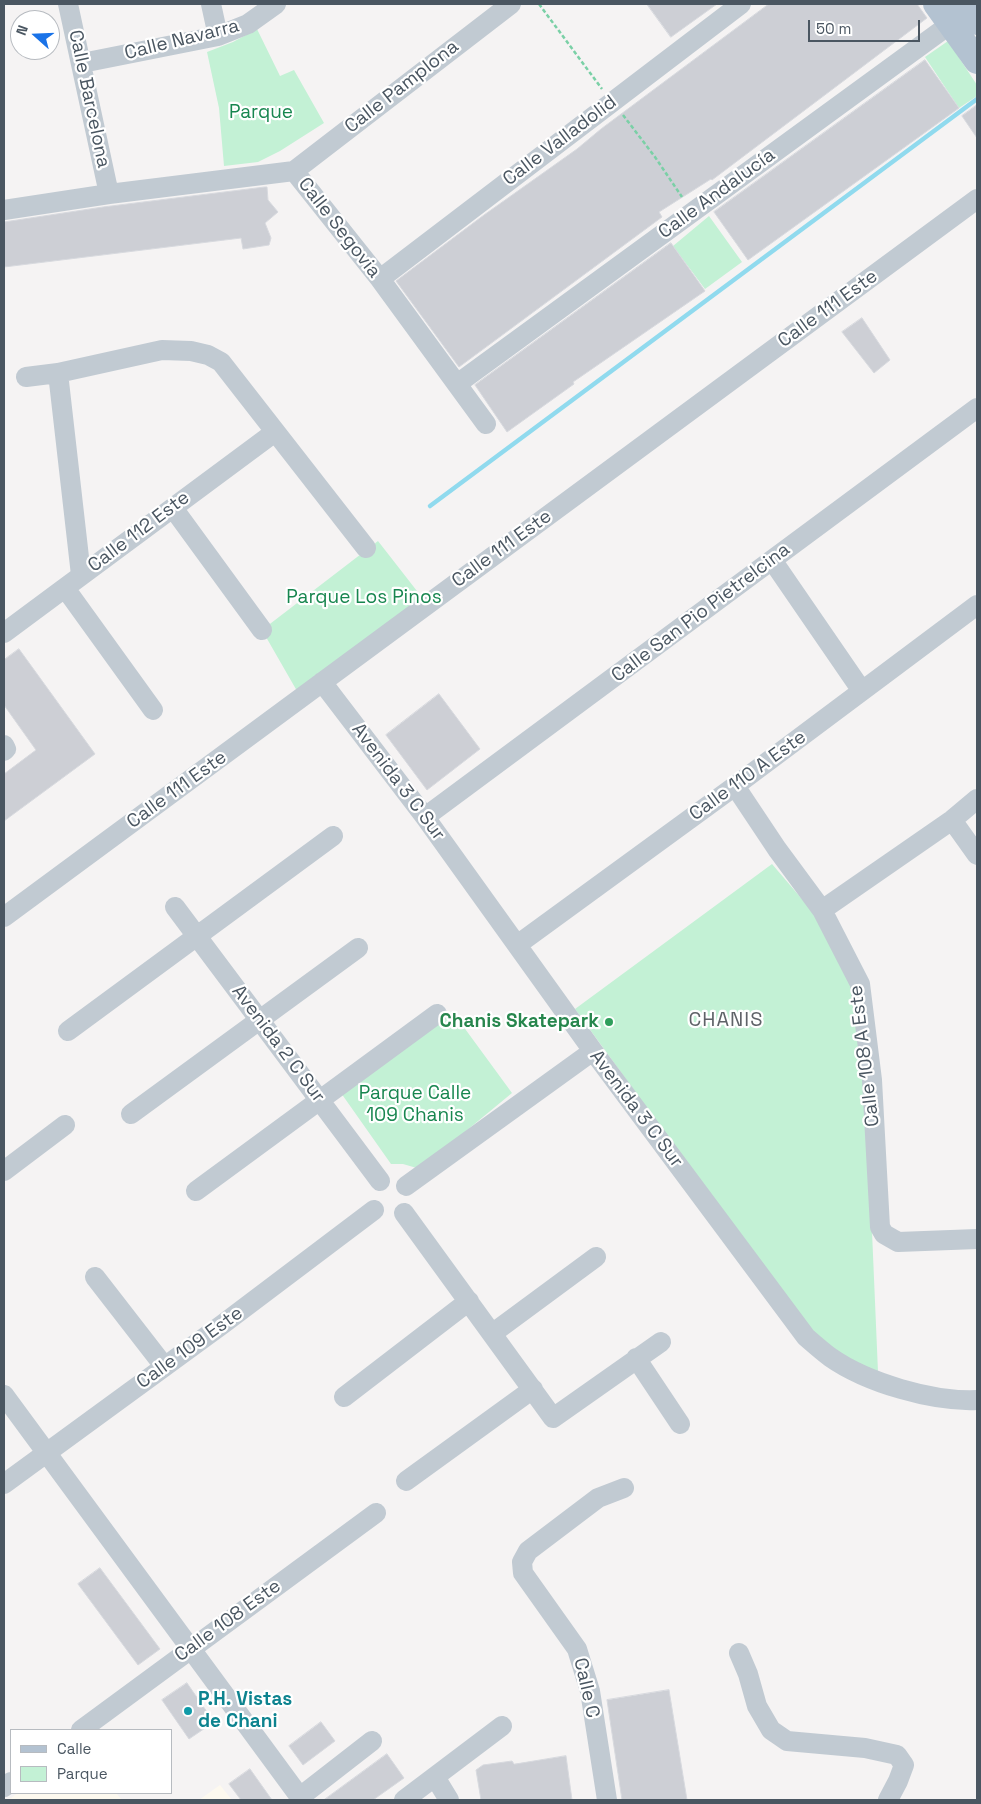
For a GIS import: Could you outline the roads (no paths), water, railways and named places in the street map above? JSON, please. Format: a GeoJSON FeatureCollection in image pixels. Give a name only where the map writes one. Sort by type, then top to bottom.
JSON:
{"type":"FeatureCollection","features":[{"type":"Feature","properties":{"kind":"main road"},"geometry":{"type":"LineString","coordinates":[[962,11],[977,61]]}},
{"type":"Feature","properties":{"kind":"street","name":"Calle Barcelona"},"geometry":{"type":"LineString","coordinates":[[68,4],[109,194]]}},
{"type":"Feature","properties":{"kind":"street"},"geometry":{"type":"LineString","coordinates":[[210,4],[218,36]]}},
{"type":"Feature","properties":{"kind":"street","name":"Calle Navarra"},"geometry":{"type":"LineString","coordinates":[[82,64],[218,36],[248,24],[276,4]]}},
{"type":"Feature","properties":{"kind":"street","name":"Calle Pamplona"},"geometry":{"type":"LineString","coordinates":[[294,171],[511,4]]}},
{"type":"Feature","properties":{"kind":"street","name":"Calle Valladolid"},"geometry":{"type":"LineString","coordinates":[[380,278],[617,108],[741,4]]}},
{"type":"Feature","properties":{"kind":"street","name":"Calle Andalucía"},"geometry":{"type":"LineString","coordinates":[[457,384],[962,11]]}},
{"type":"Feature","properties":{"kind":"street","name":"Calle Segovia"},"geometry":{"type":"LineString","coordinates":[[4,210],[109,194],[294,171],[380,278],[486,424]]}},
{"type":"Feature","properties":{"kind":"street","name":"Calle 111 Este"},"geometry":{"type":"LineString","coordinates":[[4,917],[977,199]]}},
{"type":"Feature","properties":{"kind":"street"},"geometry":{"type":"LineString","coordinates":[[26,377],[162,350],[208,355],[221,362],[366,548]]}},
{"type":"Feature","properties":{"kind":"street"},"geometry":{"type":"LineString","coordinates":[[58,372],[81,576]]}},
{"type":"Feature","properties":{"kind":"street","name":"Calle San Pio Pietrelcina"},"geometry":{"type":"LineString","coordinates":[[425,817],[977,408]]}},
{"type":"Feature","properties":{"kind":"street","name":"Calle 112 Este"},"geometry":{"type":"LineString","coordinates":[[4,633],[275,432]]}},
{"type":"Feature","properties":{"kind":"street"},"geometry":{"type":"LineString","coordinates":[[173,508],[262,630]]}},
{"type":"Feature","properties":{"kind":"street"},"geometry":{"type":"LineString","coordinates":[[772,560],[862,691]]}},
{"type":"Feature","properties":{"kind":"street"},"geometry":{"type":"LineString","coordinates":[[65,588],[153,710]]}},
{"type":"Feature","properties":{"kind":"street","name":"Calle 110 A Este"},"geometry":{"type":"LineString","coordinates":[[517,945],[735,786],[977,605]]}},
{"type":"Feature","properties":{"kind":"street","name":"Avenida 3 C Sur"},"geometry":{"type":"LineString","coordinates":[[322,682],[425,817],[593,1051],[806,1337],[831,1357],[863,1375],[908,1391],[961,1401],[977,1400]]}},
{"type":"Feature","properties":{"kind":"street"},"geometry":{"type":"LineString","coordinates":[[4,745],[6,749],[4,751]]}},
{"type":"Feature","properties":{"kind":"street","name":"Calle 108 A Este"},"geometry":{"type":"LineString","coordinates":[[735,786],[777,849],[822,910],[860,984],[872,1080],[879,1219],[884,1234],[898,1242],[977,1240]]}},
{"type":"Feature","properties":{"kind":"street"},"geometry":{"type":"LineString","coordinates":[[822,910],[952,820],[977,799]]}},
{"type":"Feature","properties":{"kind":"street"},"geometry":{"type":"LineString","coordinates":[[952,820],[977,855]]}},
{"type":"Feature","properties":{"kind":"street"},"geometry":{"type":"LineString","coordinates":[[68,1031],[333,836]]}},
{"type":"Feature","properties":{"kind":"street","name":"Avenida 2 C Sur"},"geometry":{"type":"LineString","coordinates":[[175,907],[380,1181]]}},
{"type":"Feature","properties":{"kind":"street"},"geometry":{"type":"LineString","coordinates":[[131,1114],[358,948]]}},
{"type":"Feature","properties":{"kind":"street"},"geometry":{"type":"LineString","coordinates":[[196,1191],[437,1014]]}},
{"type":"Feature","properties":{"kind":"street"},"geometry":{"type":"LineString","coordinates":[[406,1186],[593,1051]]}},
{"type":"Feature","properties":{"kind":"street"},"geometry":{"type":"LineString","coordinates":[[4,1171],[65,1125]]}},
{"type":"Feature","properties":{"kind":"street"},"geometry":{"type":"LineString","coordinates":[[394,1179],[401,1181],[406,1186],[409,1191],[410,1203],[404,1213],[398,1217],[385,1218],[374,1210],[371,1204],[372,1191],[380,1181],[394,1179]]}},
{"type":"Feature","properties":{"kind":"street","name":"Calle 109 Este"},"geometry":{"type":"LineString","coordinates":[[4,1484],[374,1210]]}},
{"type":"Feature","properties":{"kind":"street"},"geometry":{"type":"LineString","coordinates":[[404,1213],[553,1418],[661,1342]]}},
{"type":"Feature","properties":{"kind":"street"},"geometry":{"type":"LineString","coordinates":[[493,1334],[596,1257]]}},
{"type":"Feature","properties":{"kind":"street"},"geometry":{"type":"LineString","coordinates":[[95,1277],[164,1366]]}},
{"type":"Feature","properties":{"kind":"street"},"geometry":{"type":"LineString","coordinates":[[344,1397],[469,1301]]}},
{"type":"Feature","properties":{"kind":"street"},"geometry":{"type":"LineString","coordinates":[[636,1358],[680,1424]]}},
{"type":"Feature","properties":{"kind":"street"},"geometry":{"type":"LineString","coordinates":[[406,1481],[533,1388]]}},
{"type":"Feature","properties":{"kind":"street"},"geometry":{"type":"LineString","coordinates":[[4,1395],[190,1650],[301,1798],[372,1741]]}},
{"type":"Feature","properties":{"kind":"street","name":"Calle C"},"geometry":{"type":"LineString","coordinates":[[607,1800],[590,1691],[577,1649],[524,1573],[522,1562],[528,1551],[598,1498],[624,1488]]}},
{"type":"Feature","properties":{"kind":"street","name":"Calle 108 Este"},"geometry":{"type":"LineString","coordinates":[[82,1729],[376,1512]]}},
{"type":"Feature","properties":{"kind":"street"},"geometry":{"type":"LineString","coordinates":[[739,1653],[748,1674],[757,1706],[771,1730],[786,1741],[866,1748],[898,1755],[904,1765],[888,1800]]}},
{"type":"Feature","properties":{"kind":"street"},"geometry":{"type":"LineString","coordinates":[[404,1800],[502,1726]]}},
{"type":"Feature","properties":{"kind":"street"},"geometry":{"type":"LineString","coordinates":[[435,1777],[449,1800]]}},
{"type":"Feature","properties":{"kind":"waterway"},"geometry":{"type":"LineString","coordinates":[[430,506],[977,99]]}},
{"type":"Feature","properties":{"kind":"place","name":"Chanis Skatepark"},"geometry":{"type":"Point","coordinates":[609,1022]}},
{"type":"Feature","properties":{"kind":"place","name":"P.H. Vistas de Chani"},"geometry":{"type":"Point","coordinates":[188,1711]}},
{"type":"Feature","properties":{"kind":"district","name":"CHANIS"},"geometry":{"type":"Point","coordinates":[726,1021]}},
{"type":"Feature","properties":{"kind":"park label","name":"Parque"},"geometry":{"type":"Point","coordinates":[261,113]}},
{"type":"Feature","properties":{"kind":"park label","name":"Parque Los Pinos"},"geometry":{"type":"Point","coordinates":[364,598]}},
{"type":"Feature","properties":{"kind":"park label","name":"Parque Calle 109 Chanis"},"geometry":{"type":"Point","coordinates":[415,1105]}}]}
